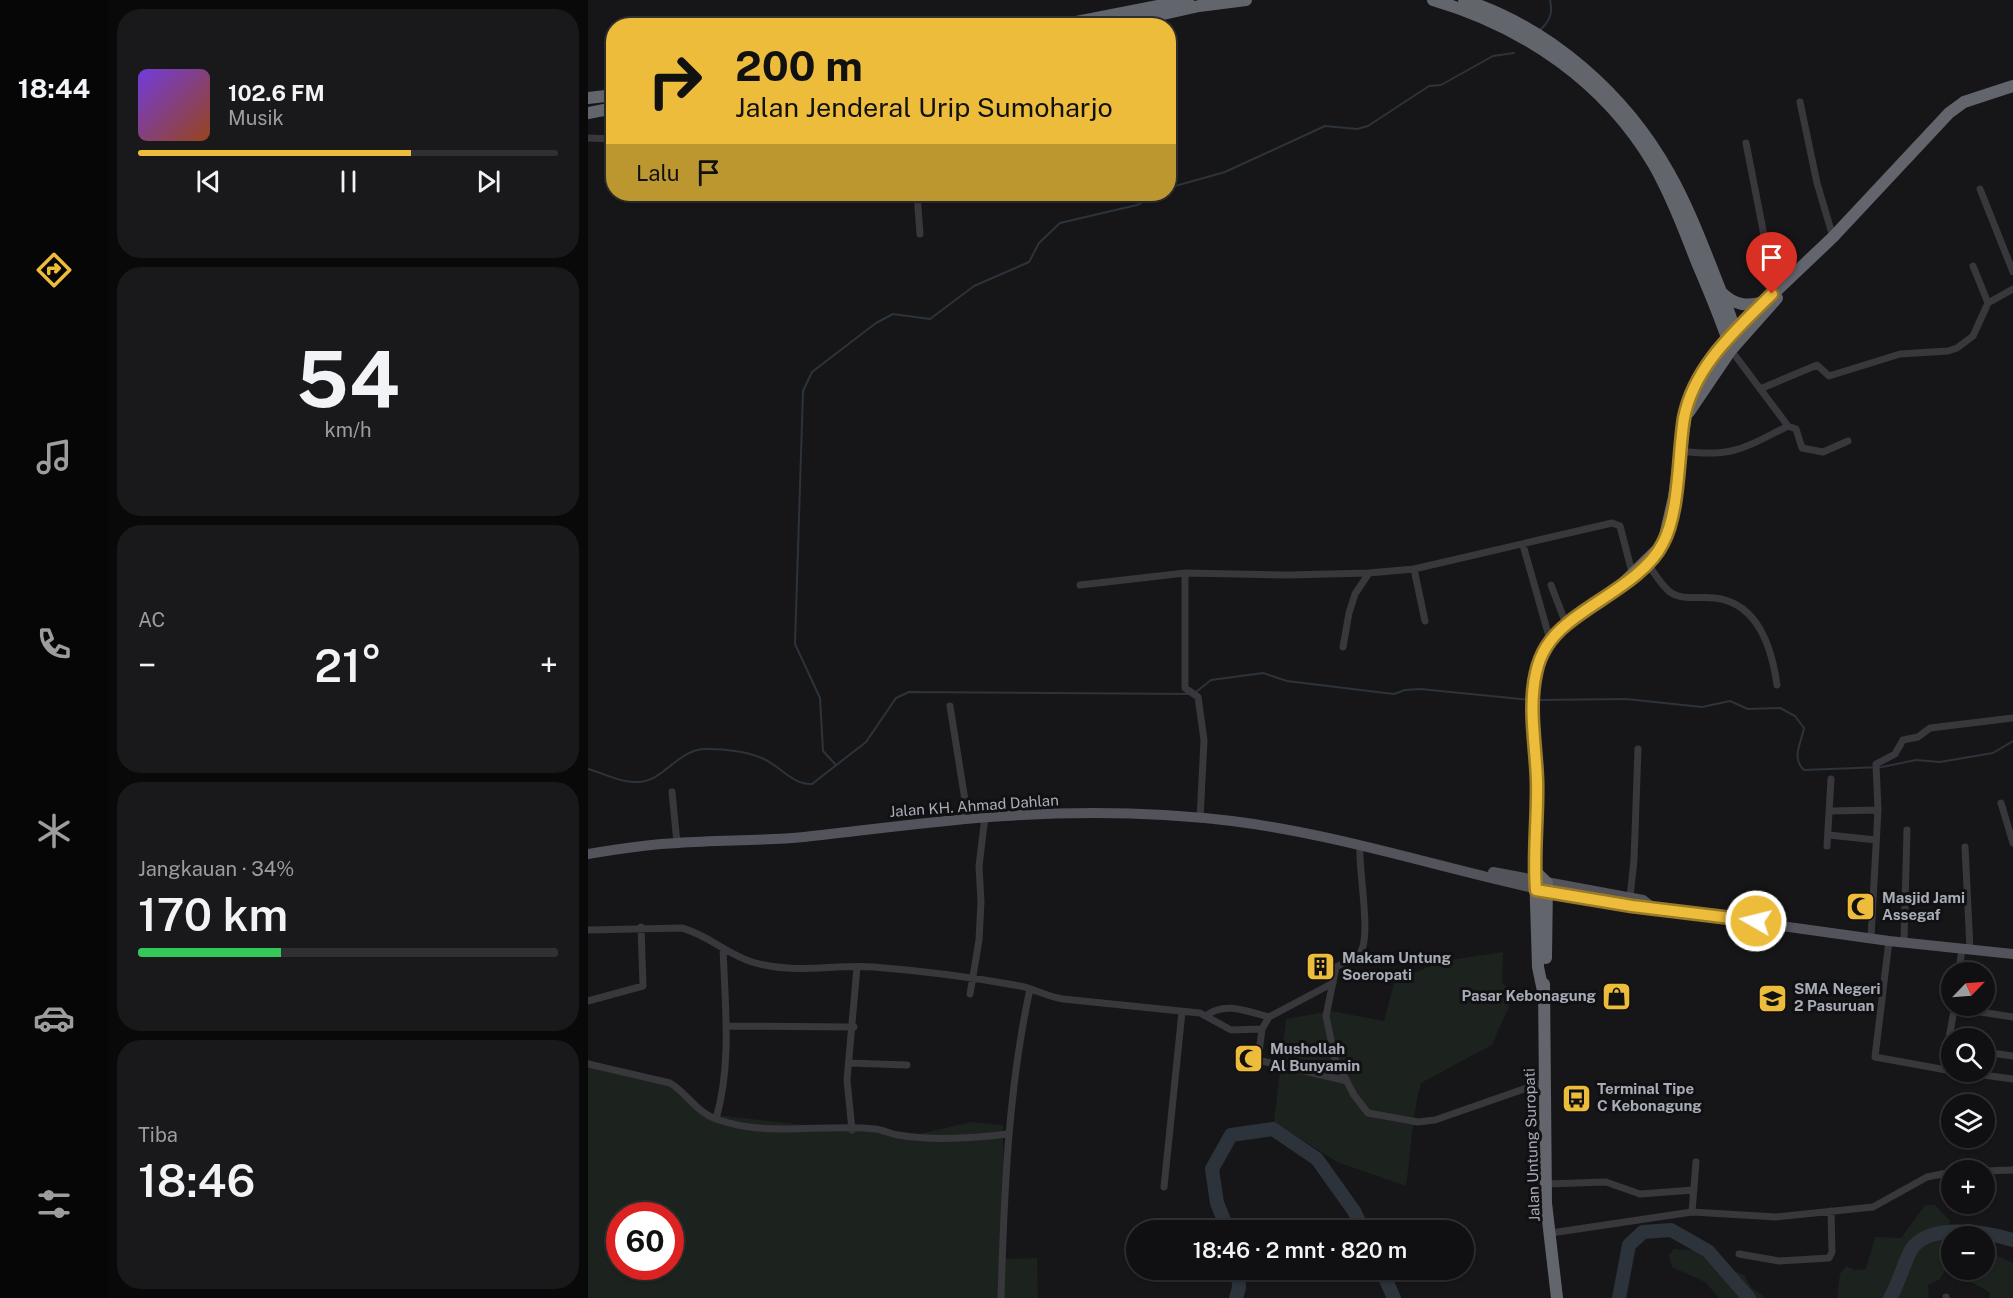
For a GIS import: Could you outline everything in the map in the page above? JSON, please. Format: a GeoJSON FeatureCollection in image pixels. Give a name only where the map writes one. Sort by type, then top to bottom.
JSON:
{"type":"FeatureCollection","features":[{"type":"Feature","properties":{"kind":"highway"},"geometry":{"type":"LineString","coordinates":[[1097,18],[1188,0]]}},
{"type":"Feature","properties":{"kind":"highway"},"geometry":{"type":"LineString","coordinates":[[1146,18],[1199,6],[1246,0]]}},
{"type":"Feature","properties":{"kind":"highway"},"geometry":{"type":"LineString","coordinates":[[1433,0],[1477,14],[1530,40],[1570,69],[1599,96],[1635,137],[1654,165],[1719,315],[1733,340]]}},
{"type":"Feature","properties":{"kind":"highway"},"geometry":{"type":"LineString","coordinates":[[1464,0],[1532,30],[1572,57],[1612,97],[1646,136],[1669,172],[1693,220],[1721,292],[1733,340]]}},
{"type":"Feature","properties":{"kind":"highway"},"geometry":{"type":"LineString","coordinates":[[1684,418],[1733,340],[1767,298],[1791,279],[1833,237],[1949,113],[1964,102],[2013,86]]}},
{"type":"Feature","properties":{"kind":"highway"},"geometry":{"type":"LineString","coordinates":[[588,92],[606,94]]}},
{"type":"Feature","properties":{"kind":"highway"},"geometry":{"type":"LineString","coordinates":[[588,98],[606,96]]}},
{"type":"Feature","properties":{"kind":"highway"},"geometry":{"type":"LineString","coordinates":[[1550,640],[1566,624],[1633,576],[1663,544],[1684,418],[1694,385],[1711,360],[1766,311],[1791,279]]}},
{"type":"Feature","properties":{"kind":"highway"},"geometry":{"type":"LineString","coordinates":[[1721,292],[1736,303],[1746,306],[1767,298]]}},
{"type":"Feature","properties":{"kind":"highway"},"geometry":{"type":"LineString","coordinates":[[1711,360],[1719,315]]}},
{"type":"Feature","properties":{"kind":"highway","name":"Jalan Untung Suropati"},"geometry":{"type":"LineString","coordinates":[[1550,640],[1536,672],[1532,710],[1546,968],[1543,991],[1546,1184],[1557,1298]]}},
{"type":"Feature","properties":{"kind":"main road","name":"Jalan KH. Ahmad Dahlan"},"geometry":{"type":"LineString","coordinates":[[588,854],[677,843],[763,841],[985,817],[1077,814],[1200,819],[1258,825],[1467,870],[1479,869],[1540,884]]}},
{"type":"Feature","properties":{"kind":"main road"},"geometry":{"type":"LineString","coordinates":[[1540,884],[1630,897],[1643,900],[1652,907]]}},
{"type":"Feature","properties":{"kind":"main road"},"geometry":{"type":"LineString","coordinates":[[1540,884],[1652,907],[1888,941],[2013,954]]}},
{"type":"Feature","properties":{"kind":"street"},"geometry":{"type":"LineString","coordinates":[[1800,102],[1817,183],[1833,237]]}},
{"type":"Feature","properties":{"kind":"street"},"geometry":{"type":"LineString","coordinates":[[588,138],[606,139]]}},
{"type":"Feature","properties":{"kind":"street"},"geometry":{"type":"LineString","coordinates":[[1746,143],[1763,230],[1767,298]]}},
{"type":"Feature","properties":{"kind":"street"},"geometry":{"type":"LineString","coordinates":[[1980,189],[2013,272]]}},
{"type":"Feature","properties":{"kind":"street"},"geometry":{"type":"LineString","coordinates":[[918,201],[920,234]]}},
{"type":"Feature","properties":{"kind":"street"},"geometry":{"type":"LineString","coordinates":[[1973,266],[1988,303]]}},
{"type":"Feature","properties":{"kind":"street"},"geometry":{"type":"LineString","coordinates":[[1760,388],[1817,365],[1829,376],[1900,354],[1948,351],[1957,348],[1973,336],[1988,303],[2013,289]]}},
{"type":"Feature","properties":{"kind":"street"},"geometry":{"type":"LineString","coordinates":[[1733,340],[1760,388],[1788,426],[1796,429],[1800,446],[1807,450],[1823,452],[1848,441]]}},
{"type":"Feature","properties":{"kind":"street"},"geometry":{"type":"LineString","coordinates":[[1680,452],[1709,455],[1734,452],[1788,426]]}},
{"type":"Feature","properties":{"kind":"street"},"geometry":{"type":"LineString","coordinates":[[1080,585],[1185,573],[1288,575],[1369,573],[1414,569],[1616,524],[1622,532],[1633,576]]}},
{"type":"Feature","properties":{"kind":"street"},"geometry":{"type":"LineString","coordinates":[[1523,545],[1550,640]]}},
{"type":"Feature","properties":{"kind":"street"},"geometry":{"type":"LineString","coordinates":[[1647,563],[1670,592],[1679,596],[1716,598],[1744,608],[1758,626],[1770,650],[1777,685]]}},
{"type":"Feature","properties":{"kind":"street"},"geometry":{"type":"LineString","coordinates":[[1414,569],[1425,621]]}},
{"type":"Feature","properties":{"kind":"street"},"geometry":{"type":"LineString","coordinates":[[1185,573],[1185,688],[1193,693],[1204,740],[1200,819]]}},
{"type":"Feature","properties":{"kind":"street"},"geometry":{"type":"LineString","coordinates":[[1343,647],[1355,594],[1369,573]]}},
{"type":"Feature","properties":{"kind":"street"},"geometry":{"type":"LineString","coordinates":[[1551,585],[1566,624]]}},
{"type":"Feature","properties":{"kind":"street"},"geometry":{"type":"LineString","coordinates":[[950,706],[968,819]]}},
{"type":"Feature","properties":{"kind":"street"},"geometry":{"type":"LineString","coordinates":[[1871,937],[1878,810],[1876,767],[1895,754],[1903,740],[1918,737],[1930,728],[2013,718]]}},
{"type":"Feature","properties":{"kind":"street"},"geometry":{"type":"LineString","coordinates":[[1630,897],[1634,860],[1638,749]]}},
{"type":"Feature","properties":{"kind":"street"},"geometry":{"type":"LineString","coordinates":[[1827,846],[1831,811],[1831,779]]}},
{"type":"Feature","properties":{"kind":"street"},"geometry":{"type":"LineString","coordinates":[[672,792],[677,843]]}},
{"type":"Feature","properties":{"kind":"street"},"geometry":{"type":"LineString","coordinates":[[2001,803],[2013,843]]}},
{"type":"Feature","properties":{"kind":"street"},"geometry":{"type":"LineString","coordinates":[[1831,811],[1878,810]]}},
{"type":"Feature","properties":{"kind":"street"},"geometry":{"type":"LineString","coordinates":[[970,994],[974,978],[981,902],[978,882],[985,817]]}},
{"type":"Feature","properties":{"kind":"street"},"geometry":{"type":"LineString","coordinates":[[1904,942],[1907,830]]}},
{"type":"Feature","properties":{"kind":"street"},"geometry":{"type":"LineString","coordinates":[[1829,835],[1876,840]]}},
{"type":"Feature","properties":{"kind":"street"},"geometry":{"type":"LineString","coordinates":[[1360,846],[1360,875],[1366,906],[1362,949],[1358,956],[1336,967],[1326,1016],[1335,1059],[1368,1113],[1418,1122],[1473,1108],[1544,1082]]}},
{"type":"Feature","properties":{"kind":"street"},"geometry":{"type":"LineString","coordinates":[[1962,962],[1966,949],[1965,847]]}},
{"type":"Feature","properties":{"kind":"street"},"geometry":{"type":"LineString","coordinates":[[588,930],[640,927],[682,928],[695,931],[752,962],[798,971],[857,967],[974,978],[1030,989],[1063,999],[1207,1015],[1232,1030],[1262,1029]]}},
{"type":"Feature","properties":{"kind":"street"},"geometry":{"type":"LineString","coordinates":[[588,1001],[643,986],[640,927]]}},
{"type":"Feature","properties":{"kind":"street"},"geometry":{"type":"LineString","coordinates":[[1888,941],[1875,1058],[1941,1069]]}},
{"type":"Feature","properties":{"kind":"street"},"geometry":{"type":"LineString","coordinates":[[716,1119],[724,1082],[726,1026],[723,948]]}},
{"type":"Feature","properties":{"kind":"street"},"geometry":{"type":"LineString","coordinates":[[852,1130],[848,1101],[849,1063],[854,1027],[857,967]]}},
{"type":"Feature","properties":{"kind":"street"},"geometry":{"type":"LineString","coordinates":[[1333,983],[1269,1017],[1262,1029],[1258,1060],[1347,1081]]}},
{"type":"Feature","properties":{"kind":"street"},"geometry":{"type":"LineString","coordinates":[[1001,1298],[1008,1134],[1018,1049],[1030,989]]}},
{"type":"Feature","properties":{"kind":"street"},"geometry":{"type":"LineString","coordinates":[[1207,1015],[1216,1008],[1229,1007],[1269,1017]]}},
{"type":"Feature","properties":{"kind":"street"},"geometry":{"type":"LineString","coordinates":[[1164,1186],[1182,1012]]}},
{"type":"Feature","properties":{"kind":"street"},"geometry":{"type":"LineString","coordinates":[[1995,1014],[2013,1017]]}},
{"type":"Feature","properties":{"kind":"street"},"geometry":{"type":"LineString","coordinates":[[726,1026],[854,1027]]}},
{"type":"Feature","properties":{"kind":"street"},"geometry":{"type":"LineString","coordinates":[[1995,1054],[2013,1056]]}},
{"type":"Feature","properties":{"kind":"street"},"geometry":{"type":"LineString","coordinates":[[849,1063],[908,1065]]}},
{"type":"Feature","properties":{"kind":"street"},"geometry":{"type":"LineString","coordinates":[[588,1064],[670,1083],[678,1088],[690,1103],[716,1119],[767,1128],[877,1129],[914,1137],[977,1137],[1008,1134]]}},
{"type":"Feature","properties":{"kind":"street"},"geometry":{"type":"LineString","coordinates":[[1995,1077],[2013,1079]]}},
{"type":"Feature","properties":{"kind":"street"},"geometry":{"type":"LineString","coordinates":[[1692,1212],[1696,1162]]}},
{"type":"Feature","properties":{"kind":"street"},"geometry":{"type":"LineString","coordinates":[[1995,1171],[2013,1170]]}},
{"type":"Feature","properties":{"kind":"street"},"geometry":{"type":"LineString","coordinates":[[1551,1233],[1692,1212],[1776,1217],[1873,1207],[1927,1177],[1941,1174]]}},
{"type":"Feature","properties":{"kind":"street"},"geometry":{"type":"LineString","coordinates":[[1546,1184],[1606,1182],[1640,1194],[1694,1190]]}},
{"type":"Feature","properties":{"kind":"street"},"geometry":{"type":"LineString","coordinates":[[1739,1254],[1779,1261],[1829,1258],[1832,1252],[1831,1211]]}},
{"type":"Feature","properties":{"kind":"shaded area"},"geometry":{"type":"Polygon","coordinates":[[[1503,952],[1502,982],[1514,995],[1492,1045],[1421,1083],[1406,1186],[1337,1162],[1274,1122],[1286,1019],[1331,1011],[1384,1021],[1395,980],[1444,961],[1503,952]]]}},
{"type":"Feature","properties":{"kind":"shaded area"},"geometry":{"type":"Polygon","coordinates":[[[588,1060],[671,1082],[708,1114],[838,1129],[848,1124],[911,1136],[971,1122],[1003,1125],[1004,1259],[1037,1258],[1038,1298],[588,1298],[588,1060]]]}},
{"type":"Feature","properties":{"kind":"shaded area"},"geometry":{"type":"Polygon","coordinates":[[[1925,1205],[1935,1205],[1951,1222],[1941,1226],[1941,1277],[1928,1285],[1929,1298],[1837,1298],[1840,1274],[1846,1266],[1855,1270],[1866,1269],[1875,1237],[1901,1238],[1925,1205]]]}},
{"type":"Feature","properties":{"kind":"shaded area"},"geometry":{"type":"Polygon","coordinates":[[[1702,1244],[1719,1255],[1732,1270],[1744,1275],[1751,1287],[1766,1298],[1719,1298],[1705,1282],[1672,1267],[1669,1255],[1674,1249],[1708,1251],[1702,1244]]]}},
{"type":"Feature","properties":{"kind":"shaded area"},"geometry":{"type":"Polygon","coordinates":[[[1995,1255],[2013,1263],[2013,1298],[1989,1298],[1990,1293],[1967,1280],[1995,1280],[1995,1255]]]}},
{"type":"Feature","properties":{"kind":"waterway"},"geometry":{"type":"LineString","coordinates":[[1540,30],[1550,16],[1550,0]]}},
{"type":"Feature","properties":{"kind":"waterway"},"geometry":{"type":"LineString","coordinates":[[1176,186],[1225,172],[1325,126],[1357,129],[1368,126],[1429,86],[1441,85],[1493,56],[1514,53]]}},
{"type":"Feature","properties":{"kind":"waterway"},"geometry":{"type":"LineString","coordinates":[[836,765],[823,751],[820,698],[795,644],[803,391],[812,372],[876,323],[893,314],[930,319],[974,286],[1029,262],[1039,243],[1060,223],[1137,205],[1144,201]]}},
{"type":"Feature","properties":{"kind":"waterway"},"geometry":{"type":"LineString","coordinates":[[1196,692],[1211,680],[1263,673],[1287,681],[1394,694],[1405,690],[1420,689],[1530,700]]}},
{"type":"Feature","properties":{"kind":"waterway"},"geometry":{"type":"LineString","coordinates":[[588,769],[631,782],[647,781],[696,750],[721,749],[757,756],[799,782],[812,784],[866,742],[896,698],[909,692],[1191,694]]}},
{"type":"Feature","properties":{"kind":"waterway"},"geometry":{"type":"LineString","coordinates":[[1539,700],[1626,699],[1702,707],[1730,701],[1748,709],[1780,708],[1795,716],[1804,728],[1797,756],[1804,770],[1882,767],[1916,760],[1940,762],[1993,753],[2013,741]]}},
{"type":"Feature","properties":{"kind":"waterway"},"geometry":{"type":"LineString","coordinates":[[1224,1220],[1217,1203],[1212,1169],[1231,1135],[1273,1129],[1317,1159],[1358,1220]]}},
{"type":"Feature","properties":{"kind":"waterway"},"geometry":{"type":"LineString","coordinates":[[1619,1298],[1629,1245],[1643,1232],[1671,1230],[1708,1251],[1749,1298]]}},
{"type":"Feature","properties":{"kind":"waterway"},"geometry":{"type":"LineString","coordinates":[[1890,1298],[1911,1250],[1919,1241],[1944,1232],[1974,1232],[2013,1240]]}},
{"type":"Feature","properties":{"kind":"waterway"},"geometry":{"type":"LineString","coordinates":[[1236,1298],[1239,1280]]}},
{"type":"Feature","properties":{"kind":"waterway"},"geometry":{"type":"LineString","coordinates":[[1386,1280],[1394,1298]]}},
{"type":"Feature","properties":{"kind":"place","name":"Masjid Jami Assegaf"},"geometry":{"type":"Point","coordinates":[1861,907]}},
{"type":"Feature","properties":{"kind":"place","name":"Makam Untung Soeropati"},"geometry":{"type":"Point","coordinates":[1321,967]}},
{"type":"Feature","properties":{"kind":"place","name":"Pasar Kebonagung"},"geometry":{"type":"Point","coordinates":[1617,996]}},
{"type":"Feature","properties":{"kind":"place","name":"SMA Negeri 2 Pasuruan"},"geometry":{"type":"Point","coordinates":[1773,998]}},
{"type":"Feature","properties":{"kind":"place","name":"Mushollah Al Bunyamin"},"geometry":{"type":"Point","coordinates":[1249,1058]}},
{"type":"Feature","properties":{"kind":"place","name":"Terminal Tipe C Kebonagung"},"geometry":{"type":"Point","coordinates":[1576,1098]}},
{"type":"Feature","properties":{"kind":"route"},"geometry":{"type":"LineString","coordinates":[[1756,921],[1688,911],[1643,908],[1536,890],[1537,783],[1532,710],[1536,672],[1550,640],[1566,624],[1615,591],[1647,563],[1663,544],[1674,498],[1684,418],[1694,385],[1728,338],[1772,294]]}}]}
